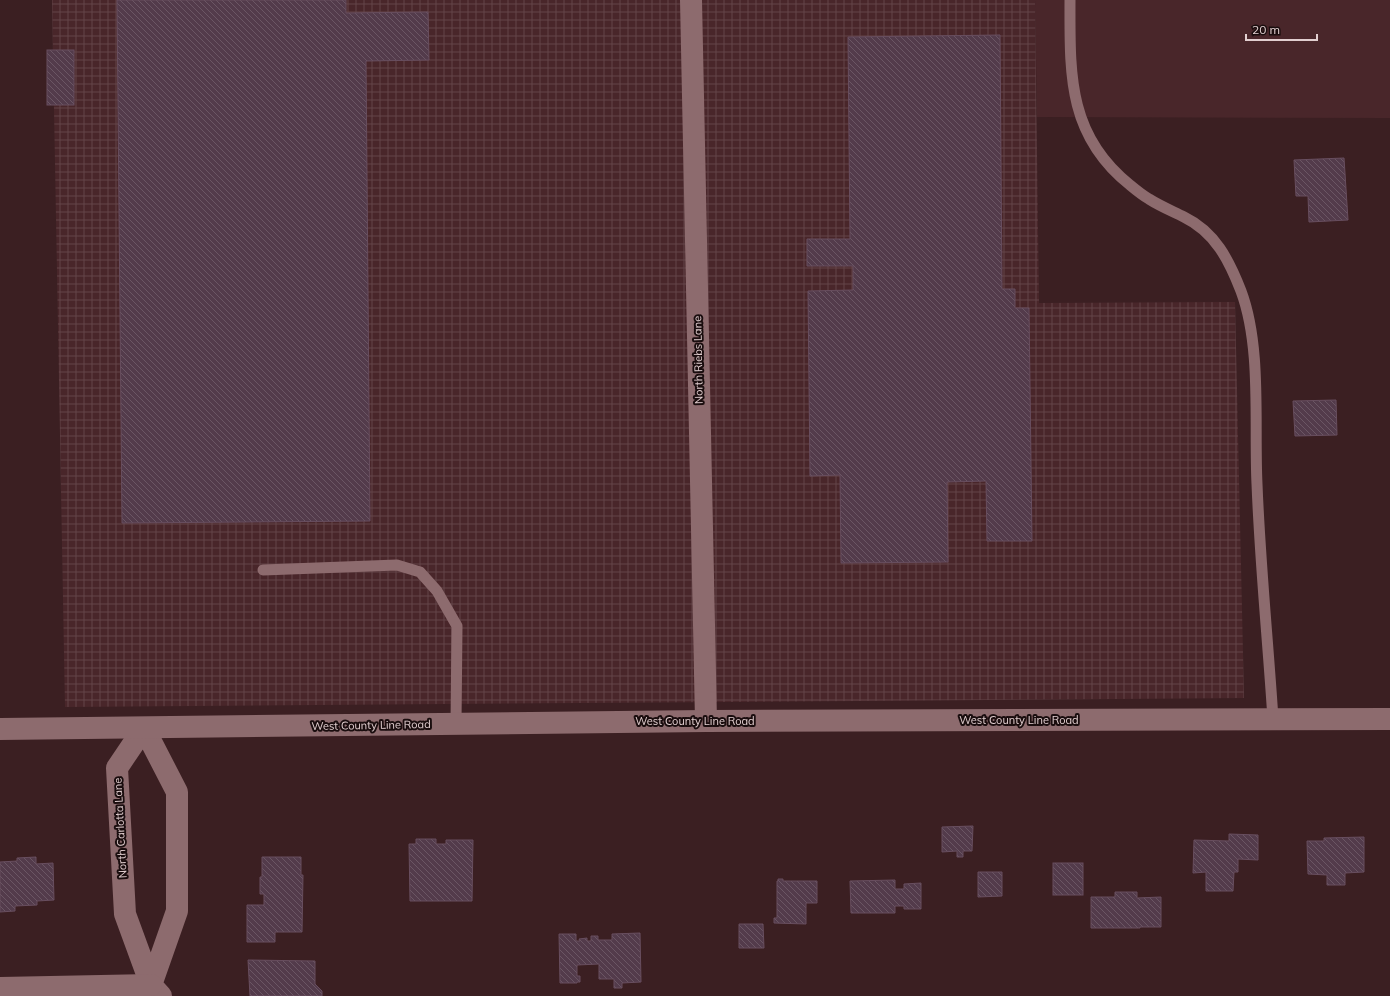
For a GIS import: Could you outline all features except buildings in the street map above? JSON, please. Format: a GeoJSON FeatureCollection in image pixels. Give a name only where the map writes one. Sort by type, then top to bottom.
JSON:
{"type":"FeatureCollection","features":[{"type":"Feature","properties":{"kind":"street","name":"North Riebs Lane"},"geometry":{"type":"LineString","coordinates":[[691,0],[706,721]]}},
{"type":"Feature","properties":{"kind":"street","name":"West County Line Road"},"geometry":{"type":"LineString","coordinates":[[0,729],[706,721],[1390,719]]}},
{"type":"Feature","properties":{"kind":"street","name":"North Carlotta Lane"},"geometry":{"type":"LineString","coordinates":[[144,728],[117,768],[125,914],[156,991]]}},
{"type":"Feature","properties":{"kind":"street"},"geometry":{"type":"LineString","coordinates":[[0,988],[156,991],[177,910],[177,792],[144,728]]}},
{"type":"Feature","properties":{"kind":"lane"},"geometry":{"type":"LineString","coordinates":[[1070,0],[1073,90],[1077,109],[1089,138],[1101,157],[1118,176],[1148,199],[1198,225],[1213,238],[1232,271],[1241,292],[1247,312],[1252,339],[1255,374],[1258,506],[1273,719]]}},
{"type":"Feature","properties":{"kind":"lane"},"geometry":{"type":"LineString","coordinates":[[263,570],[397,565],[420,572],[437,591],[457,626],[456,723]]}},
{"type":"Feature","properties":{"kind":"shaded area"},"geometry":{"type":"Polygon","coordinates":[[[52,0],[1035,0],[1039,303],[1235,302],[1244,698],[65,707],[52,0]]]}},
{"type":"Feature","properties":{"kind":"shaded area"},"geometry":{"type":"Polygon","coordinates":[[[1035,0],[1390,0],[1390,118],[1037,117],[1035,0]]]}}]}
